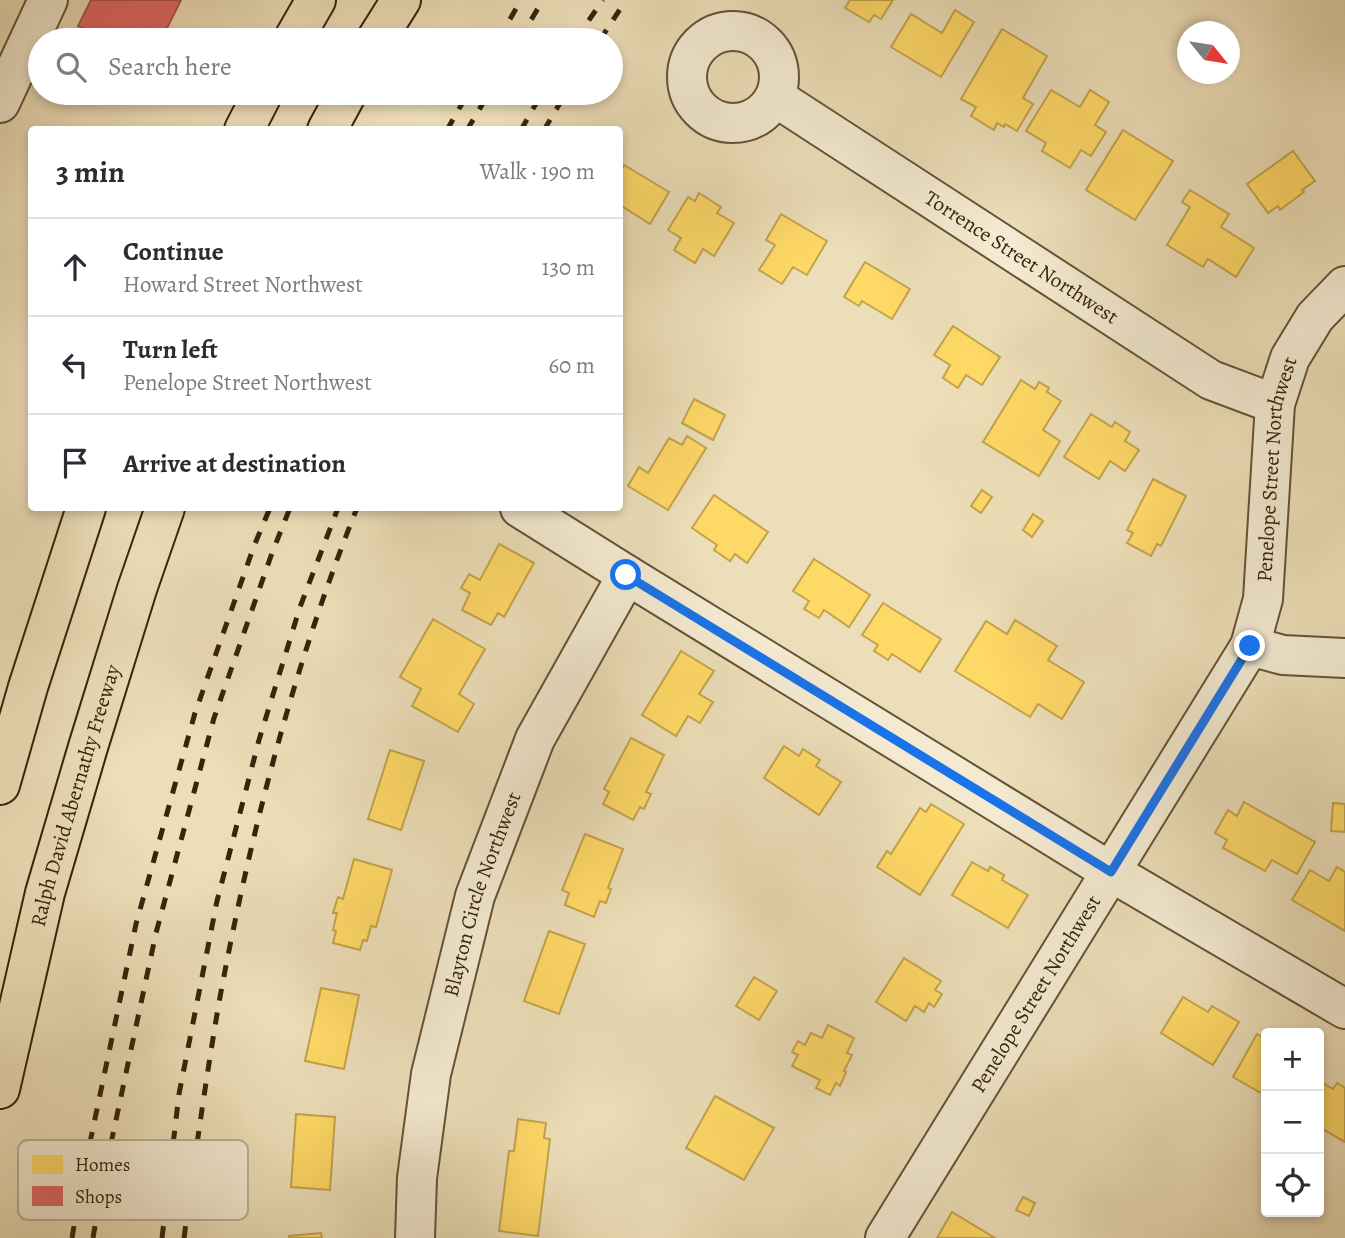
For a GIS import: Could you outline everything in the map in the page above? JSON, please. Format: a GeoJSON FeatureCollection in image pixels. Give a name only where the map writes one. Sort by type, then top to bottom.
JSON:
{"type":"FeatureCollection","features":[{"type":"Feature","properties":{"kind":"highway"},"geometry":{"type":"LineString","coordinates":[[300,28],[316,0]]}},
{"type":"Feature","properties":{"kind":"highway"},"geometry":{"type":"LineString","coordinates":[[384,28],[401,0]]}},
{"type":"Feature","properties":{"kind":"highway"},"geometry":{"type":"LineString","coordinates":[[246,126],[258,105]]}},
{"type":"Feature","properties":{"kind":"highway"},"geometry":{"type":"LineString","coordinates":[[329,126],[341,105]]}},
{"type":"Feature","properties":{"kind":"highway"},"geometry":{"type":"LineString","coordinates":[[0,785],[28,687],[85,511]]}},
{"type":"Feature","properties":{"kind":"highway","name":"Ralph David Abernathy Freeway"},"geometry":{"type":"LineString","coordinates":[[0,1089],[45,892],[132,602],[164,511]]}},
{"type":"Feature","properties":{"kind":"street"},"geometry":{"type":"LineString","coordinates":[[35,28],[48,0]]}},
{"type":"Feature","properties":{"kind":"street"},"geometry":{"type":"LineString","coordinates":[[0,103],[28,43]]}},
{"type":"Feature","properties":{"kind":"street","name":"Torrence Street Northwest"},"geometry":{"type":"LineString","coordinates":[[775,97],[1211,380],[1275,404]]}},
{"type":"Feature","properties":{"kind":"street","name":"Penelope Street Northwest"},"geometry":{"type":"LineString","coordinates":[[885,1238],[1250,646],[1263,599],[1275,404],[1290,358],[1315,317],[1345,286]]}},
{"type":"Feature","properties":{"kind":"street"},"geometry":{"type":"LineString","coordinates":[[525,511],[1111,872],[1345,1009]]}},
{"type":"Feature","properties":{"kind":"street","name":"Blayton Circle Northwest"},"geometry":{"type":"LineString","coordinates":[[415,1238],[417,1178],[431,1074],[475,896],[536,739],[626,575]]}},
{"type":"Feature","properties":{"kind":"street"},"geometry":{"type":"LineString","coordinates":[[1250,646],[1283,655],[1345,658]]}},
{"type":"Feature","properties":{"kind":"building: Homes"},"geometry":{"type":"Polygon","coordinates":[[[850,0],[893,0],[881,19],[874,15],[869,22],[845,8],[850,0]]]}},
{"type":"Feature","properties":{"kind":"building: Homes"},"geometry":{"type":"Polygon","coordinates":[[[955,10],[974,22],[941,77],[891,47],[911,14],[942,33],[955,10]]]}},
{"type":"Feature","properties":{"kind":"building: Homes"},"geometry":{"type":"Polygon","coordinates":[[[1002,29],[1047,56],[1023,98],[1033,104],[1017,131],[997,123],[994,130],[971,116],[976,107],[961,99],[1002,29]]]}},
{"type":"Feature","properties":{"kind":"building: Homes"},"geometry":{"type":"Polygon","coordinates":[[[1051,90],[1080,107],[1090,90],[1109,102],[1095,125],[1106,132],[1091,156],[1081,150],[1070,168],[1042,151],[1046,143],[1026,131],[1051,90]]]}},
{"type":"Feature","properties":{"kind":"building: Homes"},"geometry":{"type":"Polygon","coordinates":[[[1123,130],[1173,161],[1135,220],[1086,190],[1123,130]]]}},
{"type":"Feature","properties":{"kind":"building: Homes"},"geometry":{"type":"Polygon","coordinates":[[[1293,151],[1315,181],[1280,210],[1278,206],[1268,213],[1247,184],[1293,151]]]}},
{"type":"Feature","properties":{"kind":"building: Homes"},"geometry":{"type":"Polygon","coordinates":[[[624,165],[669,192],[650,224],[623,207],[624,165]]]}},
{"type":"Feature","properties":{"kind":"building: Homes"},"geometry":{"type":"Polygon","coordinates":[[[1190,190],[1229,214],[1221,227],[1254,248],[1236,277],[1208,259],[1203,267],[1167,245],[1190,207],[1182,202],[1190,190]]]}},
{"type":"Feature","properties":{"kind":"building: Homes"},"geometry":{"type":"Polygon","coordinates":[[[699,193],[721,207],[717,213],[734,223],[714,256],[703,249],[695,263],[674,250],[681,238],[668,230],[688,197],[695,201],[699,193]]]}},
{"type":"Feature","properties":{"kind":"building: Homes"},"geometry":{"type":"Polygon","coordinates":[[[781,214],[827,241],[807,275],[793,267],[782,284],[759,270],[775,245],[766,240],[781,214]]]}},
{"type":"Feature","properties":{"kind":"building: Homes"},"geometry":{"type":"Polygon","coordinates":[[[865,262],[910,289],[892,319],[862,301],[859,306],[844,297],[865,262]]]}},
{"type":"Feature","properties":{"kind":"building: Homes"},"geometry":{"type":"Polygon","coordinates":[[[953,326],[1000,357],[982,385],[966,375],[958,388],[943,378],[950,365],[934,355],[953,326]]]}},
{"type":"Feature","properties":{"kind":"building: Homes"},"geometry":{"type":"Polygon","coordinates":[[[1021,380],[1035,389],[1039,382],[1049,388],[1047,392],[1061,401],[1043,430],[1060,441],[1039,476],[983,442],[1021,380]]]}},
{"type":"Feature","properties":{"kind":"building: Homes"},"geometry":{"type":"Polygon","coordinates":[[[694,399],[725,415],[713,440],[682,423],[694,399]]]}},
{"type":"Feature","properties":{"kind":"building: Homes"},"geometry":{"type":"Polygon","coordinates":[[[1091,414],[1112,427],[1115,422],[1130,432],[1125,441],[1139,450],[1125,471],[1110,461],[1099,479],[1064,457],[1091,414]]]}},
{"type":"Feature","properties":{"kind":"building: Homes"},"geometry":{"type":"Polygon","coordinates":[[[687,436],[706,448],[668,510],[628,486],[639,467],[648,473],[669,438],[682,445],[687,436]]]}},
{"type":"Feature","properties":{"kind":"building: Homes"},"geometry":{"type":"Polygon","coordinates":[[[1153,479],[1186,496],[1161,546],[1157,544],[1151,556],[1127,543],[1133,533],[1127,530],[1153,479]]]}},
{"type":"Feature","properties":{"kind":"building: Homes"},"geometry":{"type":"Polygon","coordinates":[[[982,490],[992,497],[981,513],[971,506],[982,490]]]}},
{"type":"Feature","properties":{"kind":"building: Homes"},"geometry":{"type":"Polygon","coordinates":[[[714,495],[768,532],[747,563],[735,554],[730,561],[714,550],[717,545],[692,528],[714,495]]]}},
{"type":"Feature","properties":{"kind":"building: Homes"},"geometry":{"type":"Polygon","coordinates":[[[1033,514],[1043,521],[1032,537],[1023,530],[1033,514]]]}},
{"type":"Feature","properties":{"kind":"building: Homes"},"geometry":{"type":"Polygon","coordinates":[[[499,544],[534,563],[504,617],[498,613],[491,625],[462,610],[470,593],[461,588],[469,574],[480,580],[499,544]]]}},
{"type":"Feature","properties":{"kind":"building: Homes"},"geometry":{"type":"Polygon","coordinates":[[[814,559],[870,595],[849,627],[824,610],[819,618],[804,609],[809,601],[793,591],[814,559]]]}},
{"type":"Feature","properties":{"kind":"building: Homes"},"geometry":{"type":"Polygon","coordinates":[[[883,603],[941,639],[920,672],[892,654],[888,660],[874,651],[878,645],[862,635],[883,603]]]}},
{"type":"Feature","properties":{"kind":"building: Homes"},"geometry":{"type":"Polygon","coordinates":[[[433,619],[485,649],[459,694],[474,704],[458,732],[412,706],[421,689],[400,677],[433,619]]]}},
{"type":"Feature","properties":{"kind":"building: Homes"},"geometry":{"type":"Polygon","coordinates":[[[1015,620],[1057,646],[1048,660],[1084,682],[1062,719],[1038,704],[1030,717],[955,671],[986,621],[1007,634],[1015,620]]]}},
{"type":"Feature","properties":{"kind":"building: Homes"},"geometry":{"type":"Polygon","coordinates":[[[681,651],[714,671],[699,694],[713,702],[700,723],[688,716],[676,736],[642,715],[681,651]]]}},
{"type":"Feature","properties":{"kind":"building: Homes"},"geometry":{"type":"Polygon","coordinates":[[[631,738],[664,755],[646,792],[651,794],[644,809],[640,807],[633,820],[603,804],[609,792],[604,789],[631,738]]]}},
{"type":"Feature","properties":{"kind":"building: Homes"},"geometry":{"type":"Polygon","coordinates":[[[784,746],[799,756],[803,749],[820,760],[816,766],[841,782],[819,815],[764,778],[784,746]]]}},
{"type":"Feature","properties":{"kind":"building: Homes"},"geometry":{"type":"Polygon","coordinates":[[[390,750],[424,761],[401,830],[368,819],[390,750]]]}},
{"type":"Feature","properties":{"kind":"building: Homes"},"geometry":{"type":"Polygon","coordinates":[[[1244,802],[1315,842],[1297,874],[1272,860],[1265,871],[1223,848],[1227,840],[1215,833],[1228,810],[1237,816],[1244,802]]]}},
{"type":"Feature","properties":{"kind":"building: Homes"},"geometry":{"type":"Polygon","coordinates":[[[1333,803],[1345,804],[1345,832],[1331,831],[1333,803]]]}},
{"type":"Feature","properties":{"kind":"building: Homes"},"geometry":{"type":"Polygon","coordinates":[[[931,804],[964,824],[920,895],[877,867],[887,851],[891,854],[920,808],[926,812],[931,804]]]}},
{"type":"Feature","properties":{"kind":"building: Homes"},"geometry":{"type":"Polygon","coordinates":[[[585,834],[623,849],[608,888],[611,889],[606,903],[600,901],[594,917],[565,905],[569,893],[562,890],[585,834]]]}},
{"type":"Feature","properties":{"kind":"building: Homes"},"geometry":{"type":"Polygon","coordinates":[[[354,859],[392,870],[376,927],[371,926],[367,941],[363,940],[360,950],[333,943],[337,913],[333,913],[338,897],[343,899],[354,859]]]}},
{"type":"Feature","properties":{"kind":"building: Homes"},"geometry":{"type":"Polygon","coordinates":[[[972,862],[988,871],[990,867],[1004,875],[1002,880],[1028,895],[1008,928],[952,895],[972,862]]]}},
{"type":"Feature","properties":{"kind":"building: Homes"},"geometry":{"type":"Polygon","coordinates":[[[1337,867],[1345,872],[1345,931],[1292,900],[1310,870],[1329,881],[1337,867]]]}},
{"type":"Feature","properties":{"kind":"building: Homes"},"geometry":{"type":"Polygon","coordinates":[[[549,931],[585,944],[559,1014],[524,1001],[549,931]]]}},
{"type":"Feature","properties":{"kind":"building: Homes"},"geometry":{"type":"Polygon","coordinates":[[[904,958],[941,981],[935,990],[942,994],[934,1007],[929,1003],[924,1012],[915,1006],[906,1021],[876,1002],[904,958]]]}},
{"type":"Feature","properties":{"kind":"building: Homes"},"geometry":{"type":"Polygon","coordinates":[[[754,977],[777,991],[759,1020],[736,1006],[754,977]]]}},
{"type":"Feature","properties":{"kind":"building: Homes"},"geometry":{"type":"Polygon","coordinates":[[[321,988],[359,995],[344,1069],[305,1061],[321,988]]]}},
{"type":"Feature","properties":{"kind":"building: Homes"},"geometry":{"type":"Polygon","coordinates":[[[1183,997],[1208,1012],[1212,1006],[1239,1022],[1213,1065],[1161,1033],[1183,997]]]}},
{"type":"Feature","properties":{"kind":"building: Homes"},"geometry":{"type":"Polygon","coordinates":[[[828,1025],[854,1038],[847,1053],[852,1055],[844,1071],[846,1072],[840,1086],[836,1083],[830,1095],[816,1088],[820,1080],[792,1066],[798,1055],[792,1052],[798,1041],[805,1045],[811,1033],[822,1038],[828,1025]]]}},
{"type":"Feature","properties":{"kind":"building: Homes"},"geometry":{"type":"Polygon","coordinates":[[[1257,1034],[1261,1036],[1261,1093],[1233,1077],[1257,1034]]]}},
{"type":"Feature","properties":{"kind":"building: Homes"},"geometry":{"type":"Polygon","coordinates":[[[1337,1083],[1345,1088],[1345,1142],[1324,1130],[1324,1084],[1333,1089],[1337,1083]]]}},
{"type":"Feature","properties":{"kind":"building: Homes"},"geometry":{"type":"Polygon","coordinates":[[[715,1096],[774,1128],[744,1180],[686,1148],[715,1096]]]}},
{"type":"Feature","properties":{"kind":"building: Homes"},"geometry":{"type":"Polygon","coordinates":[[[296,1114],[335,1117],[330,1190],[291,1187],[296,1114]]]}},
{"type":"Feature","properties":{"kind":"building: Homes"},"geometry":{"type":"Polygon","coordinates":[[[518,1119],[546,1123],[544,1138],[550,1139],[538,1236],[499,1231],[509,1151],[514,1151],[518,1119]]]}},
{"type":"Feature","properties":{"kind":"building: Homes"},"geometry":{"type":"Polygon","coordinates":[[[1023,1197],[1035,1203],[1029,1216],[1016,1210],[1023,1197]]]}},
{"type":"Feature","properties":{"kind":"building: Homes"},"geometry":{"type":"Polygon","coordinates":[[[952,1212],[995,1238],[937,1238],[952,1212]]]}},
{"type":"Feature","properties":{"kind":"building: Homes"},"geometry":{"type":"Polygon","coordinates":[[[321,1233],[322,1238],[289,1238],[289,1236],[321,1233]]]}},
{"type":"Feature","properties":{"kind":"building: Shops"},"geometry":{"type":"Polygon","coordinates":[[[91,0],[181,0],[167,28],[78,26],[91,0]]]}},
{"type":"Feature","properties":{"kind":"railway"},"geometry":{"type":"LineString","coordinates":[[505,28],[521,0]]}},
{"type":"Feature","properties":{"kind":"railway"},"geometry":{"type":"LineString","coordinates":[[526,28],[543,0]]}},
{"type":"Feature","properties":{"kind":"railway"},"geometry":{"type":"LineString","coordinates":[[583,28],[603,0]]}},
{"type":"Feature","properties":{"kind":"railway"},"geometry":{"type":"LineString","coordinates":[[608,28],[626,0]]}},
{"type":"Feature","properties":{"kind":"railway"},"geometry":{"type":"LineString","coordinates":[[449,126],[461,105]]}},
{"type":"Feature","properties":{"kind":"railway"},"geometry":{"type":"LineString","coordinates":[[469,126],[482,105]]}},
{"type":"Feature","properties":{"kind":"railway"},"geometry":{"type":"LineString","coordinates":[[523,126],[535,105]]}},
{"type":"Feature","properties":{"kind":"railway"},"geometry":{"type":"LineString","coordinates":[[546,126],[559,105]]}},
{"type":"Feature","properties":{"kind":"railway"},"geometry":{"type":"LineString","coordinates":[[90,1140],[136,924],[195,713],[269,511]]}},
{"type":"Feature","properties":{"kind":"railway"},"geometry":{"type":"LineString","coordinates":[[112,1140],[156,933],[214,718],[289,511]]}},
{"type":"Feature","properties":{"kind":"railway"},"geometry":{"type":"LineString","coordinates":[[174,1140],[179,1094],[217,901],[259,740],[300,607],[337,511]]}},
{"type":"Feature","properties":{"kind":"railway"},"geometry":{"type":"LineString","coordinates":[[198,1140],[232,935],[260,811],[313,627],[356,511]]}},
{"type":"Feature","properties":{"kind":"railway"},"geometry":{"type":"LineString","coordinates":[[72,1238],[75,1220]]}},
{"type":"Feature","properties":{"kind":"railway"},"geometry":{"type":"LineString","coordinates":[[93,1238],[96,1220]]}},
{"type":"Feature","properties":{"kind":"railway"},"geometry":{"type":"LineString","coordinates":[[162,1238],[164,1220]]}},
{"type":"Feature","properties":{"kind":"railway"},"geometry":{"type":"LineString","coordinates":[[184,1238],[187,1220]]}},
{"type":"Feature","properties":{"kind":"route"},"geometry":{"type":"LineString","coordinates":[[626,575],[1111,872],[1250,646]]}}]}
